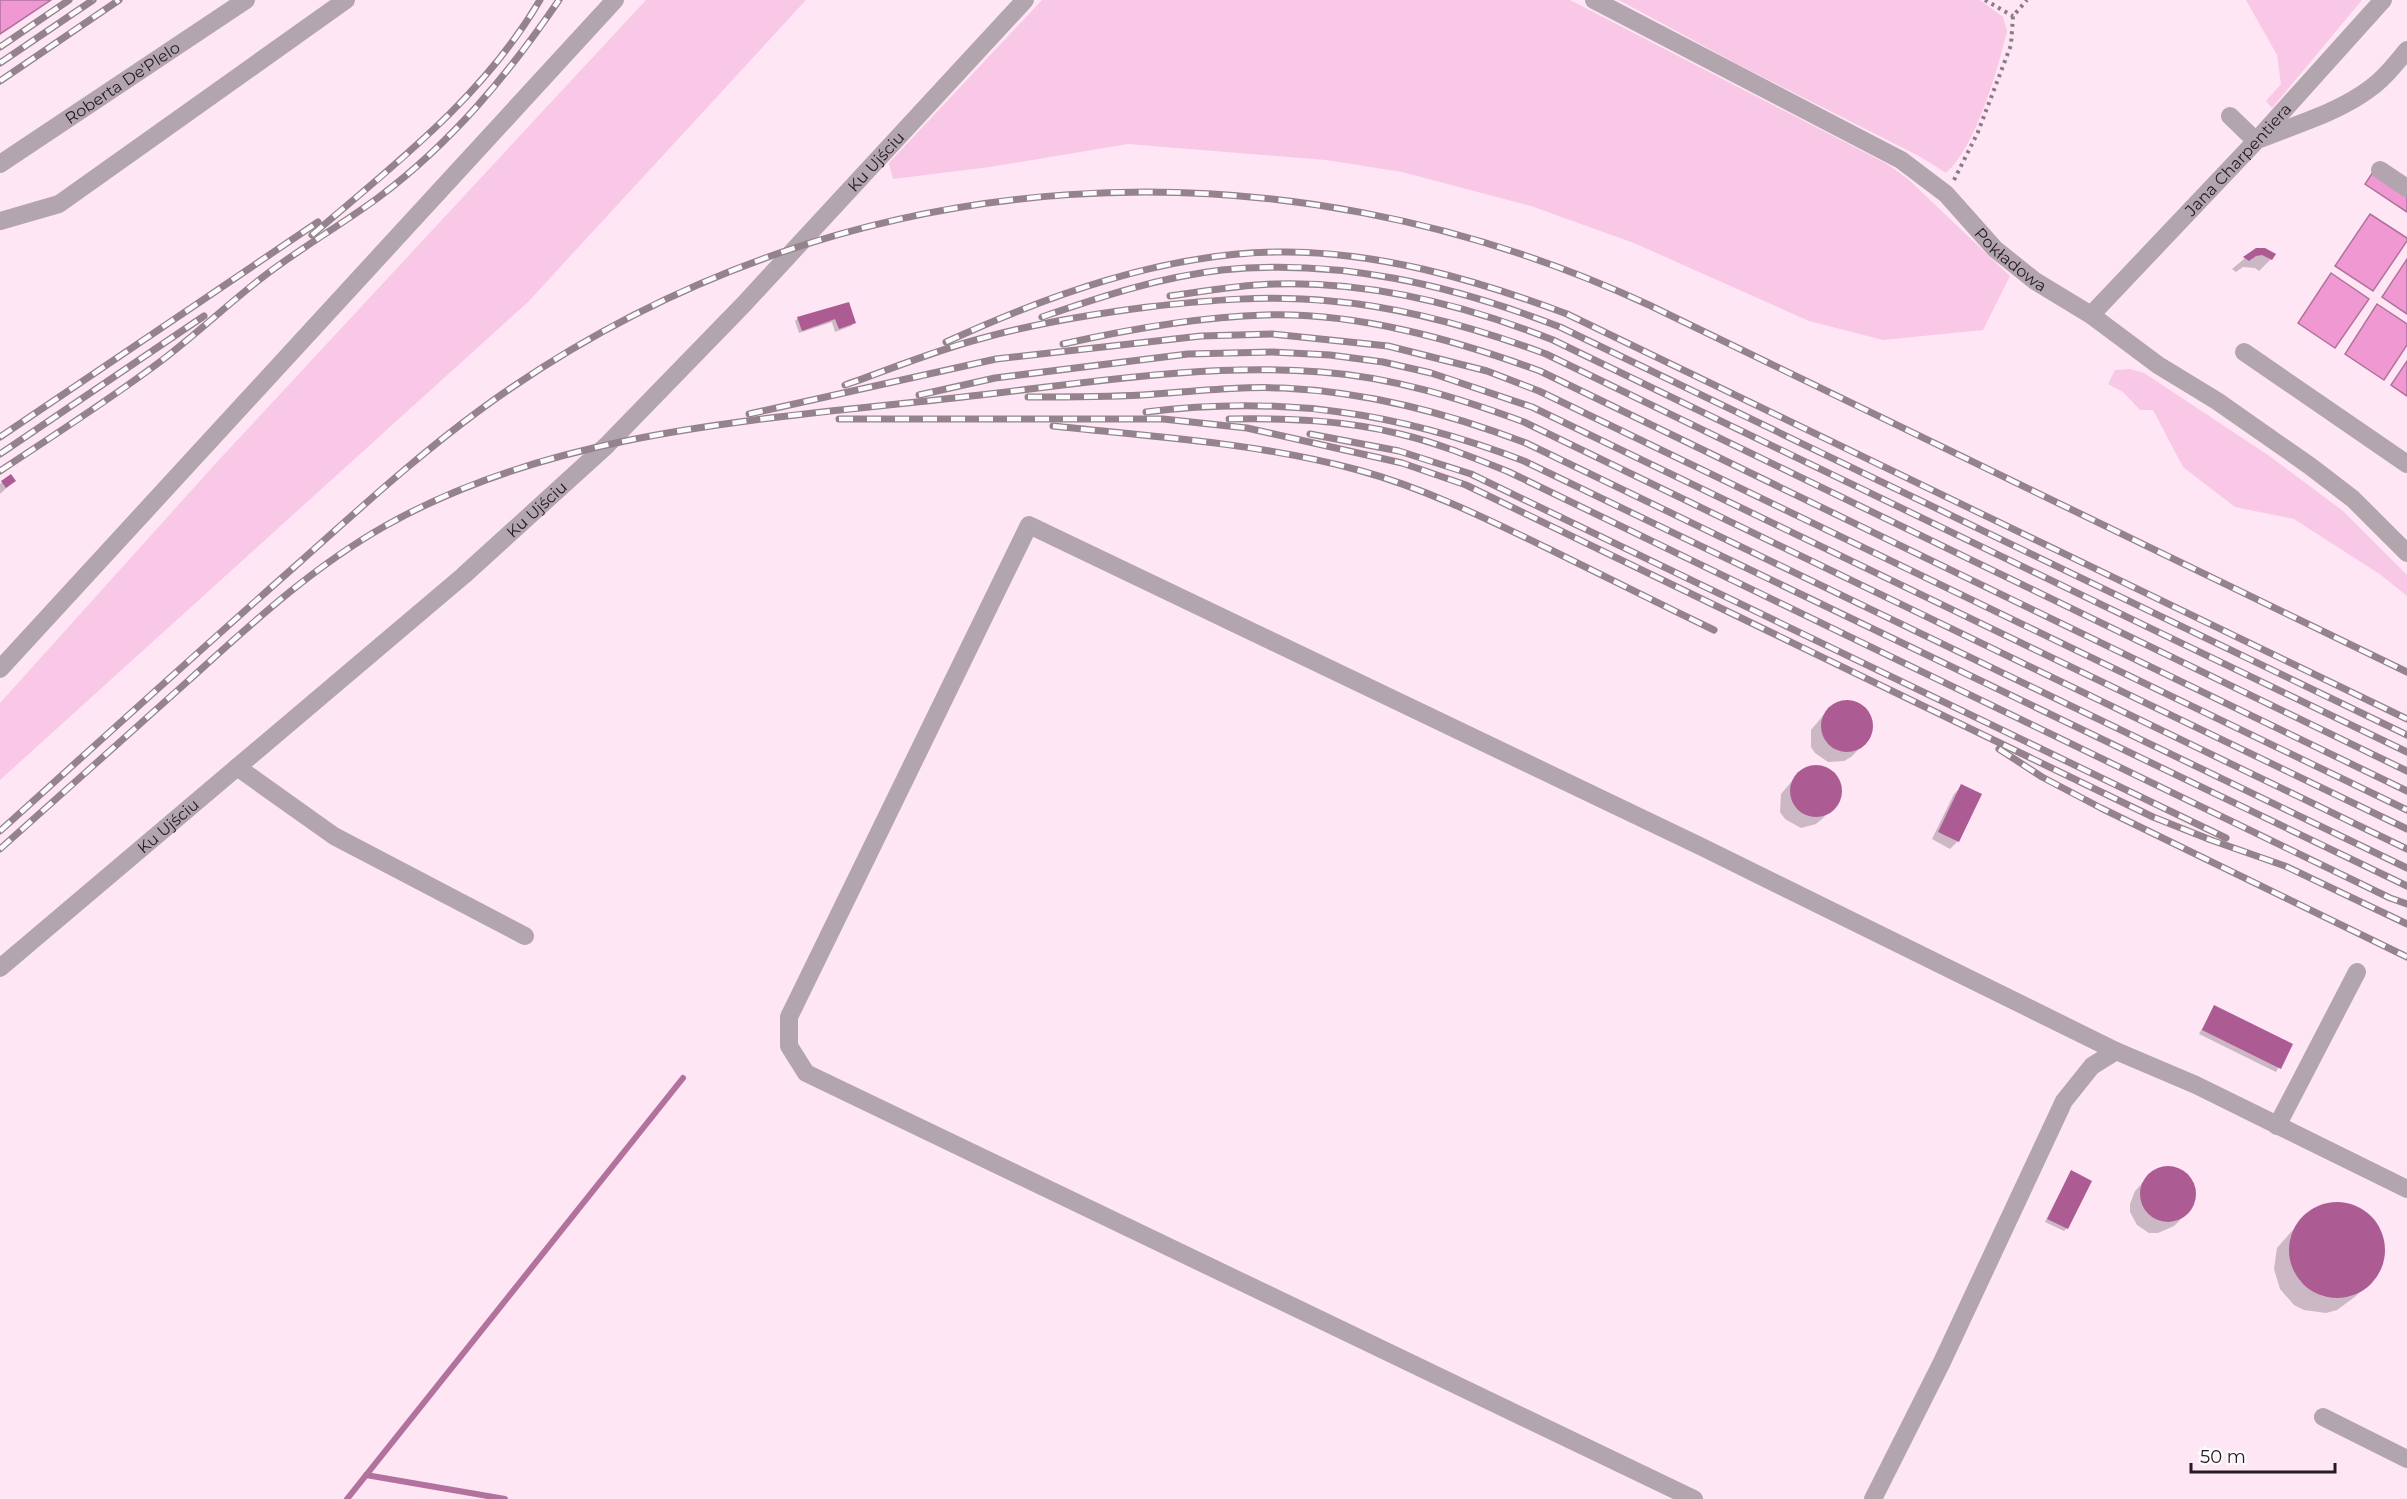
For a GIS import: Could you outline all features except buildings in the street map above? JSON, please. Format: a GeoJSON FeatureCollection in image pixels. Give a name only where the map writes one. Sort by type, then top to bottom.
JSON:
{"type":"FeatureCollection","features":[{"type":"Feature","properties":{"kind":"street","name":"Roberta De'Plelo"},"geometry":{"type":"LineString","coordinates":[[0,164],[246,0]]}},
{"type":"Feature","properties":{"kind":"street"},"geometry":{"type":"LineString","coordinates":[[0,221],[59,204],[346,0]]}},
{"type":"Feature","properties":{"kind":"street"},"geometry":{"type":"LineString","coordinates":[[0,669],[615,0]]}},
{"type":"Feature","properties":{"kind":"street","name":"Ku Ujściu"},"geometry":{"type":"LineString","coordinates":[[0,968],[463,576],[606,446],[744,303],[1025,0]]}},
{"type":"Feature","properties":{"kind":"street","name":"Pokładowa"},"geometry":{"type":"LineString","coordinates":[[1594,0],[1901,160],[1946,194],[1995,249],[2035,280],[2091,315],[2158,364],[2217,401],[2310,466],[2353,499],[2407,553]]}},
{"type":"Feature","properties":{"kind":"street","name":"Jana Charpentiera"},"geometry":{"type":"LineString","coordinates":[[2091,315],[2256,141],[2383,0]]}},
{"type":"Feature","properties":{"kind":"street"},"geometry":{"type":"LineString","coordinates":[[2230,116],[2256,141],[2347,103],[2371,88],[2390,71],[2407,50]]}},
{"type":"Feature","properties":{"kind":"street"},"geometry":{"type":"LineString","coordinates":[[2380,170],[2407,188]]}},
{"type":"Feature","properties":{"kind":"street"},"geometry":{"type":"LineString","coordinates":[[2244,352],[2407,464]]}},
{"type":"Feature","properties":{"kind":"street"},"geometry":{"type":"LineString","coordinates":[[1694,1499],[806,1073],[789,1046],[789,1017],[1029,525],[1702,847],[2116,1051],[2196,1085],[2407,1189]]}},
{"type":"Feature","properties":{"kind":"street"},"geometry":{"type":"LineString","coordinates":[[237,767],[334,836],[525,936]]}},
{"type":"Feature","properties":{"kind":"street"},"geometry":{"type":"LineString","coordinates":[[2277,1126],[2356,972]]}},
{"type":"Feature","properties":{"kind":"street"},"geometry":{"type":"LineString","coordinates":[[1873,1499],[1942,1362],[2064,1101],[2092,1066],[2116,1051]]}},
{"type":"Feature","properties":{"kind":"street"},"geometry":{"type":"LineString","coordinates":[[2323,1417],[2407,1460]]}},
{"type":"Feature","properties":{"kind":"path"},"geometry":{"type":"LineString","coordinates":[[1985,0],[2013,16]]}},
{"type":"Feature","properties":{"kind":"path"},"geometry":{"type":"LineString","coordinates":[[1958,175],[1978,132],[2011,45],[2013,16],[2027,0]]}},
{"type":"Feature","properties":{"kind":"shaded area"},"geometry":{"type":"Polygon","coordinates":[[[0,0],[51,0],[0,34],[0,0]]]}},
{"type":"Feature","properties":{"kind":"shaded area"},"geometry":{"type":"Polygon","coordinates":[[[646,0],[806,0],[528,302],[0,780],[0,703],[217,462],[646,0]]]}},
{"type":"Feature","properties":{"kind":"shaded area"},"geometry":{"type":"Polygon","coordinates":[[[1042,0],[1570,0],[1887,164],[1908,179],[2010,276],[1983,330],[1883,340],[1809,321],[1634,243],[1531,206],[1402,172],[1326,160],[1128,144],[990,167],[893,179],[889,163],[1042,0]]]}},
{"type":"Feature","properties":{"kind":"shaded area"},"geometry":{"type":"Polygon","coordinates":[[[1619,0],[1980,0],[2003,17],[2007,31],[1991,87],[1976,127],[1957,161],[1946,173],[1919,156],[1741,66],[1619,0]]]}},
{"type":"Feature","properties":{"kind":"shaded area"},"geometry":{"type":"Polygon","coordinates":[[[2246,0],[2362,0],[2272,108],[2266,101],[2281,84],[2277,55],[2246,0]]]}},
{"type":"Feature","properties":{"kind":"shaded area"},"geometry":{"type":"Polygon","coordinates":[[[2373,172],[2407,195],[2407,212],[2365,184],[2373,172]]]}},
{"type":"Feature","properties":{"kind":"shaded area"},"geometry":{"type":"Polygon","coordinates":[[[2370,214],[2407,238],[2373,291],[2335,266],[2370,214]]]}},
{"type":"Feature","properties":{"kind":"shaded area"},"geometry":{"type":"Polygon","coordinates":[[[2407,259],[2407,314],[2382,297],[2407,259]]]}},
{"type":"Feature","properties":{"kind":"shaded area"},"geometry":{"type":"Polygon","coordinates":[[[2331,273],[2369,299],[2335,348],[2298,323],[2331,273]]]}},
{"type":"Feature","properties":{"kind":"shaded area"},"geometry":{"type":"Polygon","coordinates":[[[2377,304],[2407,324],[2407,345],[2384,380],[2345,354],[2377,304]]]}},
{"type":"Feature","properties":{"kind":"shaded area"},"geometry":{"type":"Polygon","coordinates":[[[2407,361],[2407,396],[2391,385],[2407,361]]]}},
{"type":"Feature","properties":{"kind":"shaded area"},"geometry":{"type":"Polygon","coordinates":[[[2130,369],[2144,373],[2268,455],[2343,511],[2407,575],[2407,596],[2381,575],[2294,519],[2235,507],[2183,467],[2153,410],[2140,410],[2123,392],[2108,384],[2115,370],[2130,369]]]}},
{"type":"Feature","properties":{"kind":"waterway"},"geometry":{"type":"LineString","coordinates":[[347,1499],[683,1078]]}},
{"type":"Feature","properties":{"kind":"waterway"},"geometry":{"type":"LineString","coordinates":[[366,1475],[505,1499]]}},
{"type":"Feature","properties":{"kind":"railway"},"geometry":{"type":"LineString","coordinates":[[0,47],[69,0]]}},
{"type":"Feature","properties":{"kind":"railway"},"geometry":{"type":"LineString","coordinates":[[0,63],[93,0]]}},
{"type":"Feature","properties":{"kind":"railway"},"geometry":{"type":"LineString","coordinates":[[0,81],[119,0]]}},
{"type":"Feature","properties":{"kind":"railway"},"geometry":{"type":"LineString","coordinates":[[312,235],[406,155],[465,98],[492,68],[540,0]]}},
{"type":"Feature","properties":{"kind":"railway"},"geometry":{"type":"LineString","coordinates":[[0,471],[174,351],[273,269],[364,208],[405,176],[454,131],[499,81],[559,0]]}},
{"type":"Feature","properties":{"kind":"railway"},"geometry":{"type":"LineString","coordinates":[[0,831],[378,493],[456,428],[511,388],[643,310],[781,253],[923,214],[1069,195],[1216,194],[1362,213],[1507,250],[1649,305],[2407,672]]}},
{"type":"Feature","properties":{"kind":"railway"},"geometry":{"type":"LineString","coordinates":[[0,437],[318,222]]}},
{"type":"Feature","properties":{"kind":"railway"},"geometry":{"type":"LineString","coordinates":[[946,342],[1066,293],[1107,280],[1191,260],[1276,252],[1313,253],[1387,262],[1461,279],[1567,314],[2407,719]]}},
{"type":"Feature","properties":{"kind":"railway"},"geometry":{"type":"LineString","coordinates":[[1042,317],[1108,295],[1176,277],[1222,270],[1265,267],[1309,268],[1394,278],[1478,299],[1560,327],[2407,735]]}},
{"type":"Feature","properties":{"kind":"railway"},"geometry":{"type":"LineString","coordinates":[[1170,296],[1222,288],[1275,284],[1347,287],[1382,291],[1452,306],[1520,327],[1553,340],[2407,752]]}},
{"type":"Feature","properties":{"kind":"railway"},"geometry":{"type":"LineString","coordinates":[[845,385],[948,348],[1003,333],[1044,323],[1171,304],[1239,299],[1307,299],[1385,308],[1440,320],[1546,354],[2407,771]]}},
{"type":"Feature","properties":{"kind":"railway"},"geometry":{"type":"LineString","coordinates":[[1063,344],[1189,321],[1240,316],[1300,315],[1335,318],[1405,330],[1508,360],[1540,371],[2407,791]]}},
{"type":"Feature","properties":{"kind":"railway"},"geometry":{"type":"LineString","coordinates":[[0,454],[204,316]]}},
{"type":"Feature","properties":{"kind":"railway"},"geometry":{"type":"LineString","coordinates":[[749,414],[996,359],[1201,336],[1272,334],[1388,346],[1487,371],[1539,391],[2407,810]]}},
{"type":"Feature","properties":{"kind":"railway"},"geometry":{"type":"LineString","coordinates":[[919,395],[995,378],[1188,354],[1272,352],[1330,355],[1383,362],[1431,373],[1532,407],[2407,829]]}},
{"type":"Feature","properties":{"kind":"railway"},"geometry":{"type":"LineString","coordinates":[[0,849],[235,639],[306,579],[385,526],[452,493],[523,467],[596,447],[746,421],[1146,376],[1233,370],[1321,372],[1373,379],[1450,397],[1524,422],[2407,849]]}},
{"type":"Feature","properties":{"kind":"railway"},"geometry":{"type":"LineString","coordinates":[[1028,397],[1128,396],[1247,388],[1283,388],[1376,399],[1467,422],[1526,443],[2407,868]]}},
{"type":"Feature","properties":{"kind":"railway"},"geometry":{"type":"LineString","coordinates":[[1146,412],[1196,407],[1244,406],[1291,407],[1338,412],[1384,419],[1431,430],[1524,461],[2407,886]]}},
{"type":"Feature","properties":{"kind":"railway"},"geometry":{"type":"LineString","coordinates":[[839,419],[1163,419],[1247,428],[1402,463],[1466,485],[2153,817],[2285,866],[2407,924]]}},
{"type":"Feature","properties":{"kind":"railway"},"geometry":{"type":"LineString","coordinates":[[1229,419],[1315,421],[1379,429],[1442,446],[1509,472],[2390,898],[2407,904]]}},
{"type":"Feature","properties":{"kind":"railway"},"geometry":{"type":"LineString","coordinates":[[1053,426],[1245,447],[1321,461],[1383,477],[1477,515],[1714,630]]}},
{"type":"Feature","properties":{"kind":"railway"},"geometry":{"type":"LineString","coordinates":[[1310,434],[1399,451],[1471,474],[2226,838]]}},
{"type":"Feature","properties":{"kind":"railway"},"geometry":{"type":"LineString","coordinates":[[1999,749],[2042,777],[2101,808],[2407,957]]}}]}
